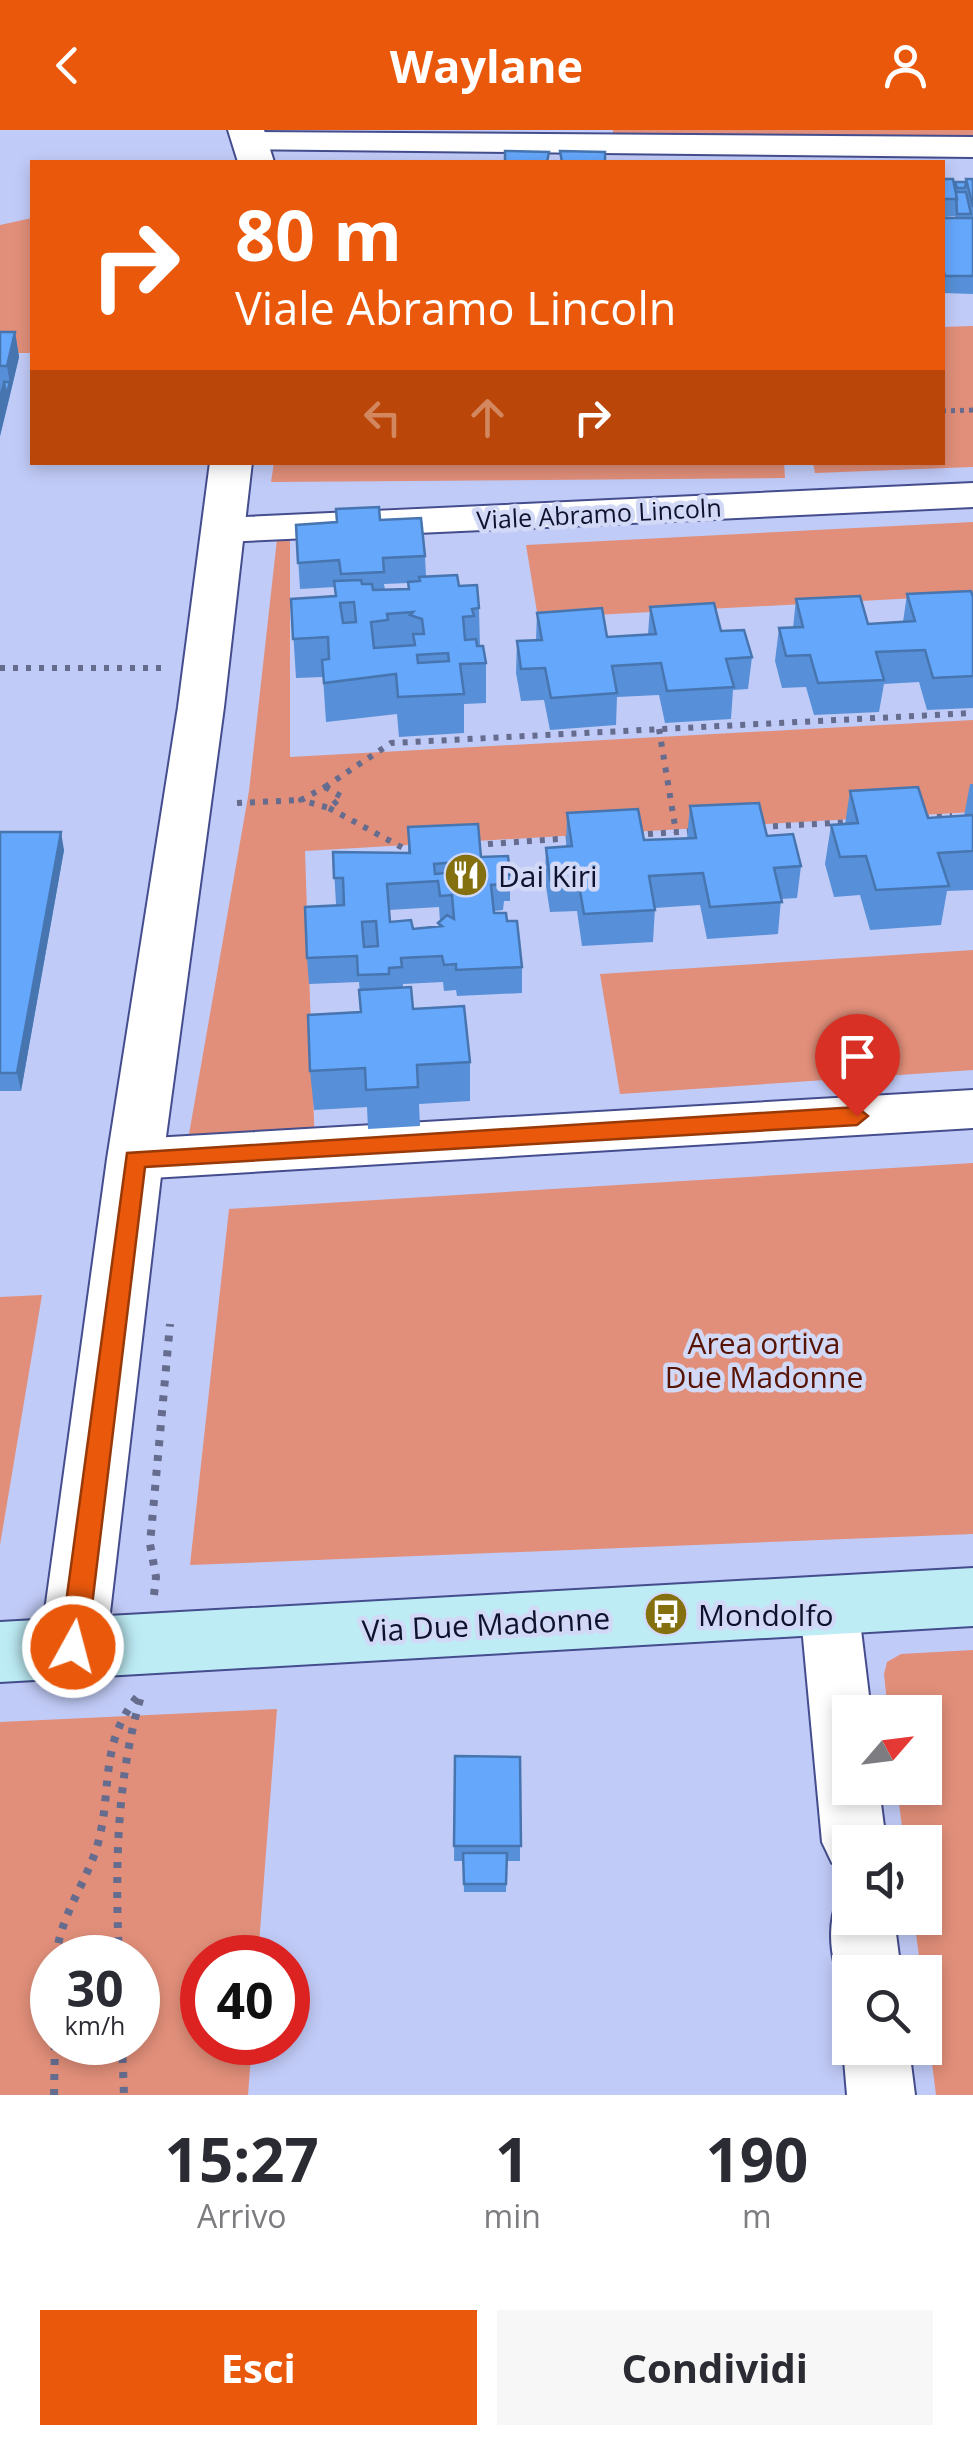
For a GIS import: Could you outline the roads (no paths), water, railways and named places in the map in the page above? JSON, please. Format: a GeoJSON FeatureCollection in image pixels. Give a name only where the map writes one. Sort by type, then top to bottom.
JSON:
{"type":"FeatureCollection","features":[{"type":"Feature","properties":{"kind":"main road","name":"Via Due Madonne"},"geometry":{"type":"LineString","coordinates":[[0,1652],[973,1597]]}},
{"type":"Feature","properties":{"kind":"street"},"geometry":{"type":"LineString","coordinates":[[251,145],[973,147]]}},
{"type":"Feature","properties":{"kind":"street"},"geometry":{"type":"LineString","coordinates":[[73,1647],[135,1159],[231,465]]}},
{"type":"Feature","properties":{"kind":"street","name":"Viale Abramo Lincoln"},"geometry":{"type":"LineString","coordinates":[[224,530],[973,494]]}},
{"type":"Feature","properties":{"kind":"street"},"geometry":{"type":"LineString","coordinates":[[135,1159],[973,1109]]}},
{"type":"Feature","properties":{"kind":"street"},"geometry":{"type":"LineString","coordinates":[[828,1605],[852,1825]]}},
{"type":"Feature","properties":{"kind":"street"},"geometry":{"type":"LineString","coordinates":[[878,2065],[881,2095]]}},
{"type":"Feature","properties":{"kind":"place","name":"Dai Kiri"},"geometry":{"type":"Point","coordinates":[466,875]}},
{"type":"Feature","properties":{"kind":"place","name":"Mondolfo"},"geometry":{"type":"Point","coordinates":[666,1614]}},
{"type":"Feature","properties":{"kind":"park label","name":"Area ortiva Due Madonne"},"geometry":{"type":"Point","coordinates":[764,1359]}}]}
